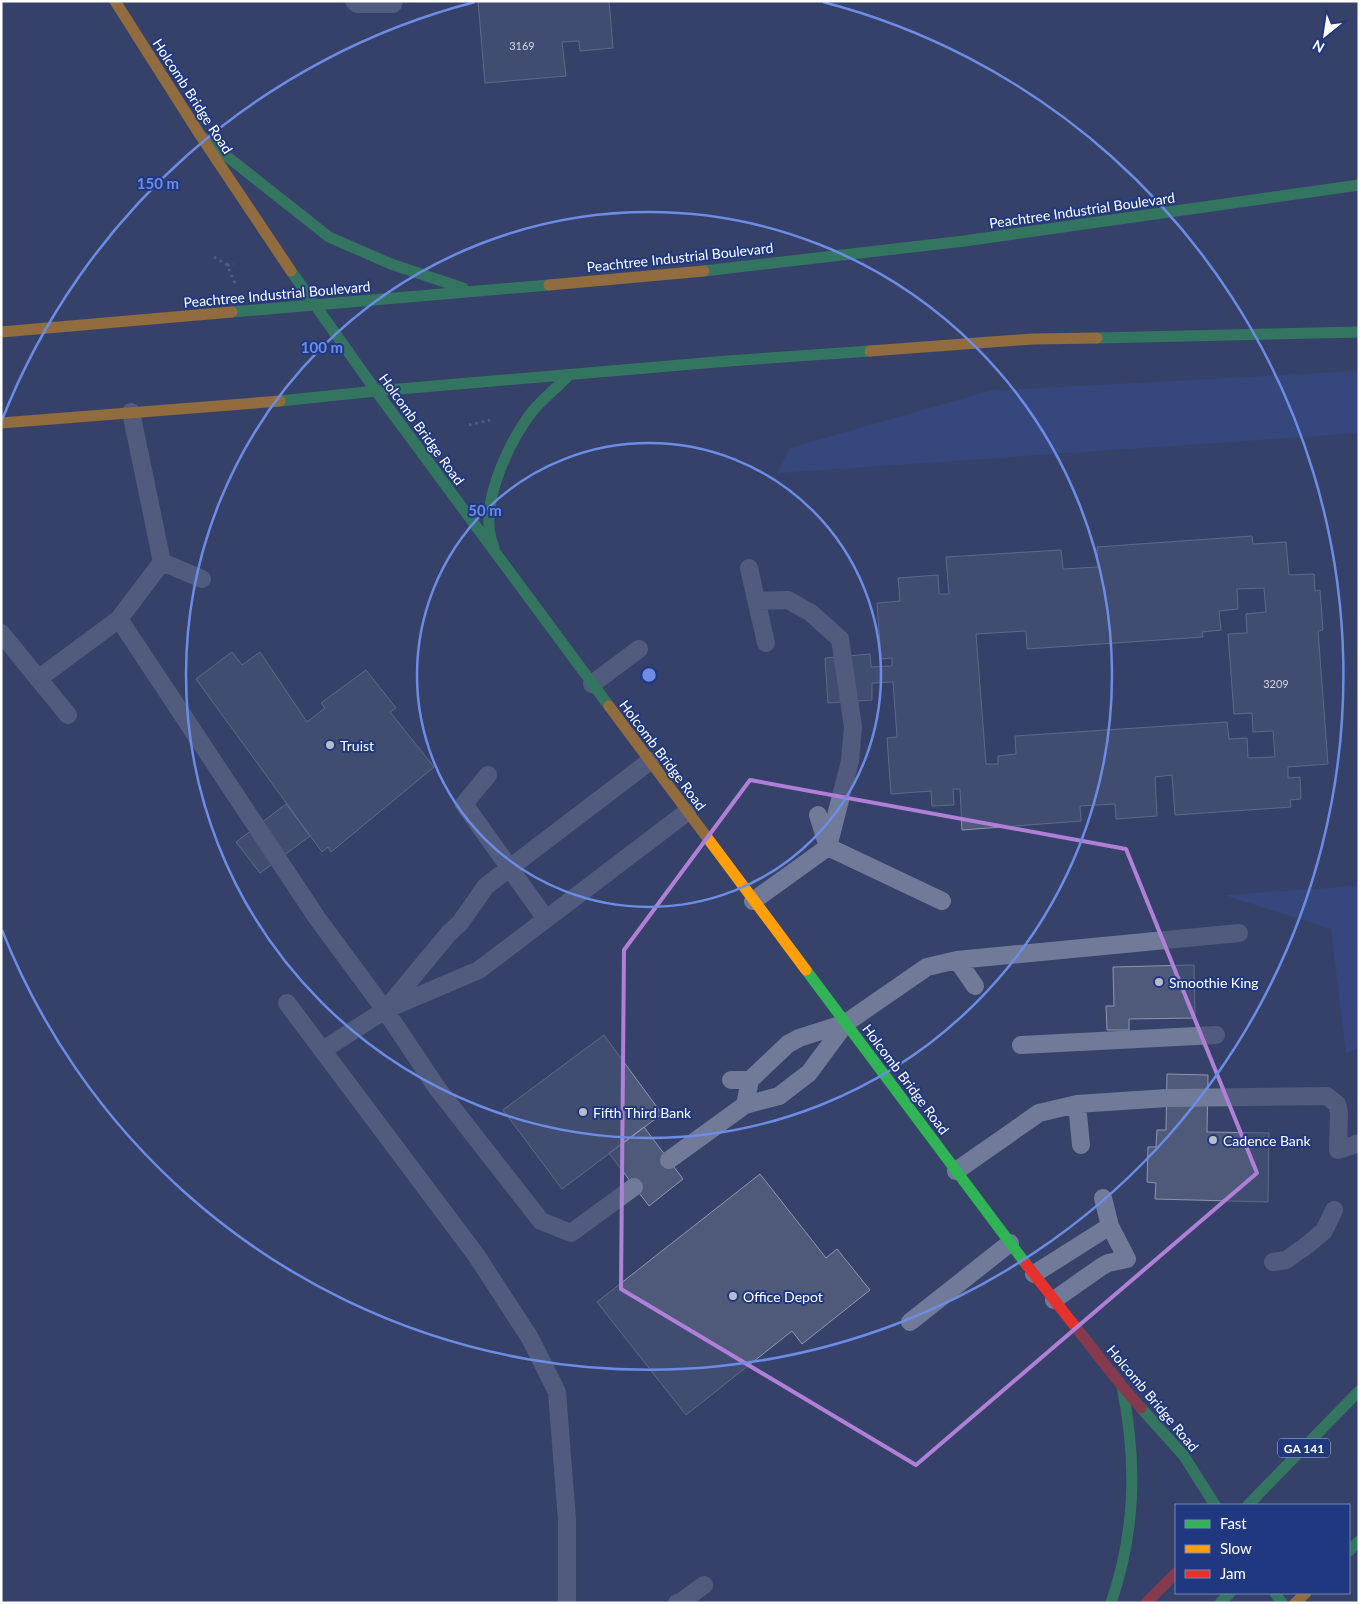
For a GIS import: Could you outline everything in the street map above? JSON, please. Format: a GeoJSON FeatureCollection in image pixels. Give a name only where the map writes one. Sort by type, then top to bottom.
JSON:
{"type":"FeatureCollection","features":[{"type":"Feature","properties":{"kind":"main road","name":"Holcomb Bridge Road"},"geometry":{"type":"LineString","coordinates":[[116,1],[200,135],[279,255],[376,391],[687,812],[1010,1243],[1122,1386],[1184,1456],[1214,1504]]}},
{"type":"Feature","properties":{"kind":"main road"},"geometry":{"type":"LineString","coordinates":[[200,135],[329,237],[391,264],[474,292]]}},
{"type":"Feature","properties":{"kind":"main road","name":"Peachtree Industrial Boulevard"},"geometry":{"type":"LineString","coordinates":[[1,332],[724,269],[914,248],[1359,185]]}},
{"type":"Feature","properties":{"kind":"main road"},"geometry":{"type":"LineString","coordinates":[[1,423],[282,401],[376,391],[728,361],[1033,339],[1359,332]]}},
{"type":"Feature","properties":{"kind":"main road"},"geometry":{"type":"LineString","coordinates":[[495,552],[489,526],[498,472],[531,413],[569,375]]}},
{"type":"Feature","properties":{"kind":"main road"},"geometry":{"type":"LineString","coordinates":[[1111,1603],[1123,1560],[1129,1526],[1132,1474],[1127,1409],[1122,1386]]}},
{"type":"Feature","properties":{"kind":"main road","name":"GA 141"},"geometry":{"type":"LineString","coordinates":[[1249,1504],[1359,1391]]}},
{"type":"Feature","properties":{"kind":"main road"},"geometry":{"type":"LineString","coordinates":[[1350,1550],[1359,1541]]}},
{"type":"Feature","properties":{"kind":"main road"},"geometry":{"type":"LineString","coordinates":[[1146,1603],[1175,1574]]}},
{"type":"Feature","properties":{"kind":"main road"},"geometry":{"type":"LineString","coordinates":[[1220,1603],[1229,1594]]}},
{"type":"Feature","properties":{"kind":"main road"},"geometry":{"type":"LineString","coordinates":[[1295,1603],[1305,1594]]}},
{"type":"Feature","properties":{"kind":"lane"},"geometry":{"type":"LineString","coordinates":[[354,1],[358,4],[392,4],[394,1]]}},
{"type":"Feature","properties":{"kind":"lane"},"geometry":{"type":"LineString","coordinates":[[38,679],[118,619],[162,562],[131,412]]}},
{"type":"Feature","properties":{"kind":"lane"},"geometry":{"type":"LineString","coordinates":[[162,562],[202,579]]}},
{"type":"Feature","properties":{"kind":"lane"},"geometry":{"type":"LineString","coordinates":[[749,568],[766,643]]}},
{"type":"Feature","properties":{"kind":"lane"},"geometry":{"type":"LineString","coordinates":[[753,900],[828,848],[850,761],[853,727],[840,639],[811,614],[788,600],[757,601]]}},
{"type":"Feature","properties":{"kind":"lane"},"geometry":{"type":"LineString","coordinates":[[118,619],[317,918],[386,1010],[437,1088],[541,1221],[571,1233],[634,1187]]}},
{"type":"Feature","properties":{"kind":"lane"},"geometry":{"type":"LineString","coordinates":[[1,633],[68,716]]}},
{"type":"Feature","properties":{"kind":"lane"},"geometry":{"type":"LineString","coordinates":[[592,684],[639,649]]}},
{"type":"Feature","properties":{"kind":"lane"},"geometry":{"type":"LineString","coordinates":[[386,1010],[449,933],[460,923],[486,886],[650,761]]}},
{"type":"Feature","properties":{"kind":"lane"},"geometry":{"type":"LineString","coordinates":[[488,775],[464,804],[546,919]]}},
{"type":"Feature","properties":{"kind":"lane"},"geometry":{"type":"LineString","coordinates":[[323,1050],[386,1010],[479,970],[687,812]]}},
{"type":"Feature","properties":{"kind":"lane"},"geometry":{"type":"LineString","coordinates":[[818,815],[828,848],[942,901]]}},
{"type":"Feature","properties":{"kind":"lane"},"geometry":{"type":"LineString","coordinates":[[745,1104],[750,1080],[788,1044],[799,1038],[846,1023],[927,968],[957,960],[1239,933]]}},
{"type":"Feature","properties":{"kind":"lane"},"geometry":{"type":"LineString","coordinates":[[957,960],[975,986]]}},
{"type":"Feature","properties":{"kind":"lane"},"geometry":{"type":"LineString","coordinates":[[287,1003],[476,1255],[530,1338],[557,1392],[567,1520],[567,1603]]}},
{"type":"Feature","properties":{"kind":"lane"},"geometry":{"type":"LineString","coordinates":[[669,1160],[745,1104],[779,1096],[809,1073],[846,1023]]}},
{"type":"Feature","properties":{"kind":"lane"},"geometry":{"type":"LineString","coordinates":[[1021,1045],[1216,1035]]}},
{"type":"Feature","properties":{"kind":"lane"},"geometry":{"type":"LineString","coordinates":[[731,1080],[750,1080]]}},
{"type":"Feature","properties":{"kind":"lane"},"geometry":{"type":"LineString","coordinates":[[956,1171],[1039,1113],[1077,1104],[1167,1098],[1208,1099],[1327,1096],[1337,1104],[1339,1113],[1338,1150],[1359,1143]]}},
{"type":"Feature","properties":{"kind":"lane"},"geometry":{"type":"LineString","coordinates":[[1077,1104],[1081,1145]]}},
{"type":"Feature","properties":{"kind":"lane"},"geometry":{"type":"LineString","coordinates":[[1054,1300],[1101,1267],[1127,1259],[1110,1226],[1102,1198]]}},
{"type":"Feature","properties":{"kind":"lane"},"geometry":{"type":"LineString","coordinates":[[1273,1262],[1286,1260],[1306,1246],[1324,1230],[1334,1210]]}},
{"type":"Feature","properties":{"kind":"lane"},"geometry":{"type":"LineString","coordinates":[[1034,1274],[1110,1226]]}},
{"type":"Feature","properties":{"kind":"lane"},"geometry":{"type":"LineString","coordinates":[[910,1322],[1010,1243]]}},
{"type":"Feature","properties":{"kind":"lane"},"geometry":{"type":"LineString","coordinates":[[676,1603],[682,1601],[704,1584]]}},
{"type":"Feature","properties":{"kind":"path"},"geometry":{"type":"LineString","coordinates":[[214,258],[227,265],[238,288]]}},
{"type":"Feature","properties":{"kind":"path"},"geometry":{"type":"LineString","coordinates":[[227,265],[234,264]]}},
{"type":"Feature","properties":{"kind":"path"},"geometry":{"type":"LineString","coordinates":[[469,425],[490,420]]}},
{"type":"Feature","properties":{"kind":"highlighted area"},"geometry":{"type":"Polygon","coordinates":[[[750,780],[1126,849],[1257,1173],[916,1465],[621,1289],[624,950],[750,780]]]}},
{"type":"Feature","properties":{"kind":"shaded area"},"geometry":{"type":"Polygon","coordinates":[[[1359,371],[1359,433],[777,473],[790,448],[990,391],[1359,371]]]}},
{"type":"Feature","properties":{"kind":"shaded area"},"geometry":{"type":"Polygon","coordinates":[[[1359,886],[1359,1048],[1346,1053],[1331,929],[1224,895],[1359,886]]]}},
{"type":"Feature","properties":{"kind":"building"},"geometry":{"type":"Polygon","coordinates":[[[478,1],[609,1],[613,48],[580,51],[579,41],[562,42],[566,76],[485,83],[478,1]]]}},
{"type":"Feature","properties":{"kind":"building"},"geometry":{"type":"Polygon","coordinates":[[[1252,536],[1253,544],[1286,542],[1289,575],[1314,574],[1315,591],[1320,590],[1323,630],[1318,631],[1328,764],[1288,767],[1288,778],[1300,777],[1301,799],[1290,800],[1291,807],[1175,815],[1172,775],[1155,777],[1157,816],[1116,819],[1115,804],[1080,806],[1081,821],[962,830],[960,789],[953,789],[954,805],[932,806],[931,791],[891,794],[887,738],[897,737],[893,682],[872,683],[872,700],[828,703],[825,658],[870,654],[871,667],[892,666],[892,658],[881,659],[877,603],[900,601],[898,578],[938,575],[939,594],[949,594],[946,557],[1061,550],[1063,569],[1098,567],[1097,547],[1252,536]],[[1264,588],[1237,589],[1238,609],[1219,611],[1221,630],[1202,632],[1203,637],[1027,649],[1026,631],[976,634],[986,764],[998,764],[998,756],[1016,754],[1015,736],[1227,722],[1229,739],[1247,738],[1248,758],[1275,757],[1273,731],[1253,732],[1252,713],[1234,714],[1228,634],[1247,633],[1246,614],[1266,612],[1264,588]]]}},
{"type":"Feature","properties":{"kind":"building","name":"Truist"},"geometry":{"type":"Polygon","coordinates":[[[232,652],[242,665],[260,652],[307,722],[325,708],[321,703],[366,670],[396,708],[390,712],[434,767],[331,852],[328,847],[322,852],[196,679],[232,652]]]}},
{"type":"Feature","properties":{"kind":"building"},"geometry":{"type":"Polygon","coordinates":[[[286,804],[310,836],[260,873],[236,842],[286,804]]]}},
{"type":"Feature","properties":{"kind":"building"},"geometry":{"type":"Polygon","coordinates":[[[1194,965],[1195,1018],[1129,1019],[1129,1030],[1107,1030],[1106,1006],[1114,1006],[1113,967],[1194,965]]]}},
{"type":"Feature","properties":{"kind":"building","name":"Fifth Third Bank"},"geometry":{"type":"Polygon","coordinates":[[[604,1035],[662,1114],[562,1189],[503,1110],[604,1035]]]}},
{"type":"Feature","properties":{"kind":"building","name":"Cadence Bank"},"geometry":{"type":"Polygon","coordinates":[[[1167,1074],[1208,1075],[1207,1132],[1269,1133],[1268,1202],[1155,1199],[1156,1183],[1147,1182],[1148,1147],[1156,1147],[1157,1130],[1166,1130],[1167,1074]]]}},
{"type":"Feature","properties":{"kind":"building"},"geometry":{"type":"Polygon","coordinates":[[[644,1127],[683,1179],[649,1206],[609,1153],[644,1127]]]}},
{"type":"Feature","properties":{"kind":"building","name":"Office Depot"},"geometry":{"type":"Polygon","coordinates":[[[760,1174],[826,1258],[837,1249],[870,1290],[802,1344],[792,1331],[686,1415],[597,1302],[760,1174]]]}},
{"type":"Feature","properties":{"kind":"traffic: fast"},"geometry":{"type":"LineString","coordinates":[[200,135],[329,237],[391,264],[463,288]]}},
{"type":"Feature","properties":{"kind":"traffic: fast"},"geometry":{"type":"LineString","coordinates":[[704,271],[964,241],[1359,185]]}},
{"type":"Feature","properties":{"kind":"traffic: fast"},"geometry":{"type":"LineString","coordinates":[[291,271],[376,391],[609,706]]}},
{"type":"Feature","properties":{"kind":"traffic: fast"},"geometry":{"type":"LineString","coordinates":[[232,312],[549,285]]}},
{"type":"Feature","properties":{"kind":"traffic: fast"},"geometry":{"type":"LineString","coordinates":[[1097,338],[1359,332]]}},
{"type":"Feature","properties":{"kind":"traffic: fast"},"geometry":{"type":"LineString","coordinates":[[280,401],[728,361],[870,351]]}},
{"type":"Feature","properties":{"kind":"traffic: fast"},"geometry":{"type":"LineString","coordinates":[[495,552],[490,536],[489,512],[501,466],[515,437],[531,413],[569,375]]}},
{"type":"Feature","properties":{"kind":"traffic: fast"},"geometry":{"type":"LineString","coordinates":[[806,970],[1026,1264]]}},
{"type":"Feature","properties":{"kind":"traffic: fast"},"geometry":{"type":"LineString","coordinates":[[1111,1603],[1125,1549],[1132,1495],[1130,1441],[1122,1386]]}},
{"type":"Feature","properties":{"kind":"traffic: fast"},"geometry":{"type":"LineString","coordinates":[[1249,1504],[1359,1391]]}},
{"type":"Feature","properties":{"kind":"traffic: fast"},"geometry":{"type":"LineString","coordinates":[[1141,1408],[1184,1456],[1214,1504]]}},
{"type":"Feature","properties":{"kind":"traffic: fast"},"geometry":{"type":"LineString","coordinates":[[1350,1550],[1359,1541]]}},
{"type":"Feature","properties":{"kind":"traffic: fast"},"geometry":{"type":"LineString","coordinates":[[1220,1603],[1229,1594]]}},
{"type":"Feature","properties":{"kind":"traffic: fast"},"geometry":{"type":"LineString","coordinates":[[1276,1594],[1282,1603]]}},
{"type":"Feature","properties":{"kind":"traffic: slow"},"geometry":{"type":"LineString","coordinates":[[115,1],[200,135],[291,271]]}},
{"type":"Feature","properties":{"kind":"traffic: slow"},"geometry":{"type":"LineString","coordinates":[[549,285],[704,271]]}},
{"type":"Feature","properties":{"kind":"traffic: slow"},"geometry":{"type":"LineString","coordinates":[[1,332],[232,312]]}},
{"type":"Feature","properties":{"kind":"traffic: slow"},"geometry":{"type":"LineString","coordinates":[[870,351],[1033,339],[1097,338]]}},
{"type":"Feature","properties":{"kind":"traffic: slow"},"geometry":{"type":"LineString","coordinates":[[1,423],[280,401]]}},
{"type":"Feature","properties":{"kind":"traffic: slow"},"geometry":{"type":"LineString","coordinates":[[609,706],[806,970]]}},
{"type":"Feature","properties":{"kind":"traffic: slow"},"geometry":{"type":"LineString","coordinates":[[1295,1603],[1305,1594]]}},
{"type":"Feature","properties":{"kind":"traffic: jam"},"geometry":{"type":"LineString","coordinates":[[1026,1264],[1141,1408]]}},
{"type":"Feature","properties":{"kind":"traffic: jam"},"geometry":{"type":"LineString","coordinates":[[1146,1603],[1175,1574]]}},
{"type":"Feature","properties":{"kind":"place","name":"Truist"},"geometry":{"type":"Point","coordinates":[330,745]}},
{"type":"Feature","properties":{"kind":"place","name":"Smoothie King"},"geometry":{"type":"Point","coordinates":[1159,982]}},
{"type":"Feature","properties":{"kind":"place","name":"Fifth Third Bank"},"geometry":{"type":"Point","coordinates":[583,1112]}},
{"type":"Feature","properties":{"kind":"place","name":"Cadence Bank"},"geometry":{"type":"Point","coordinates":[1213,1140]}},
{"type":"Feature","properties":{"kind":"place","name":"Office Depot"},"geometry":{"type":"Point","coordinates":[733,1296]}}]}
